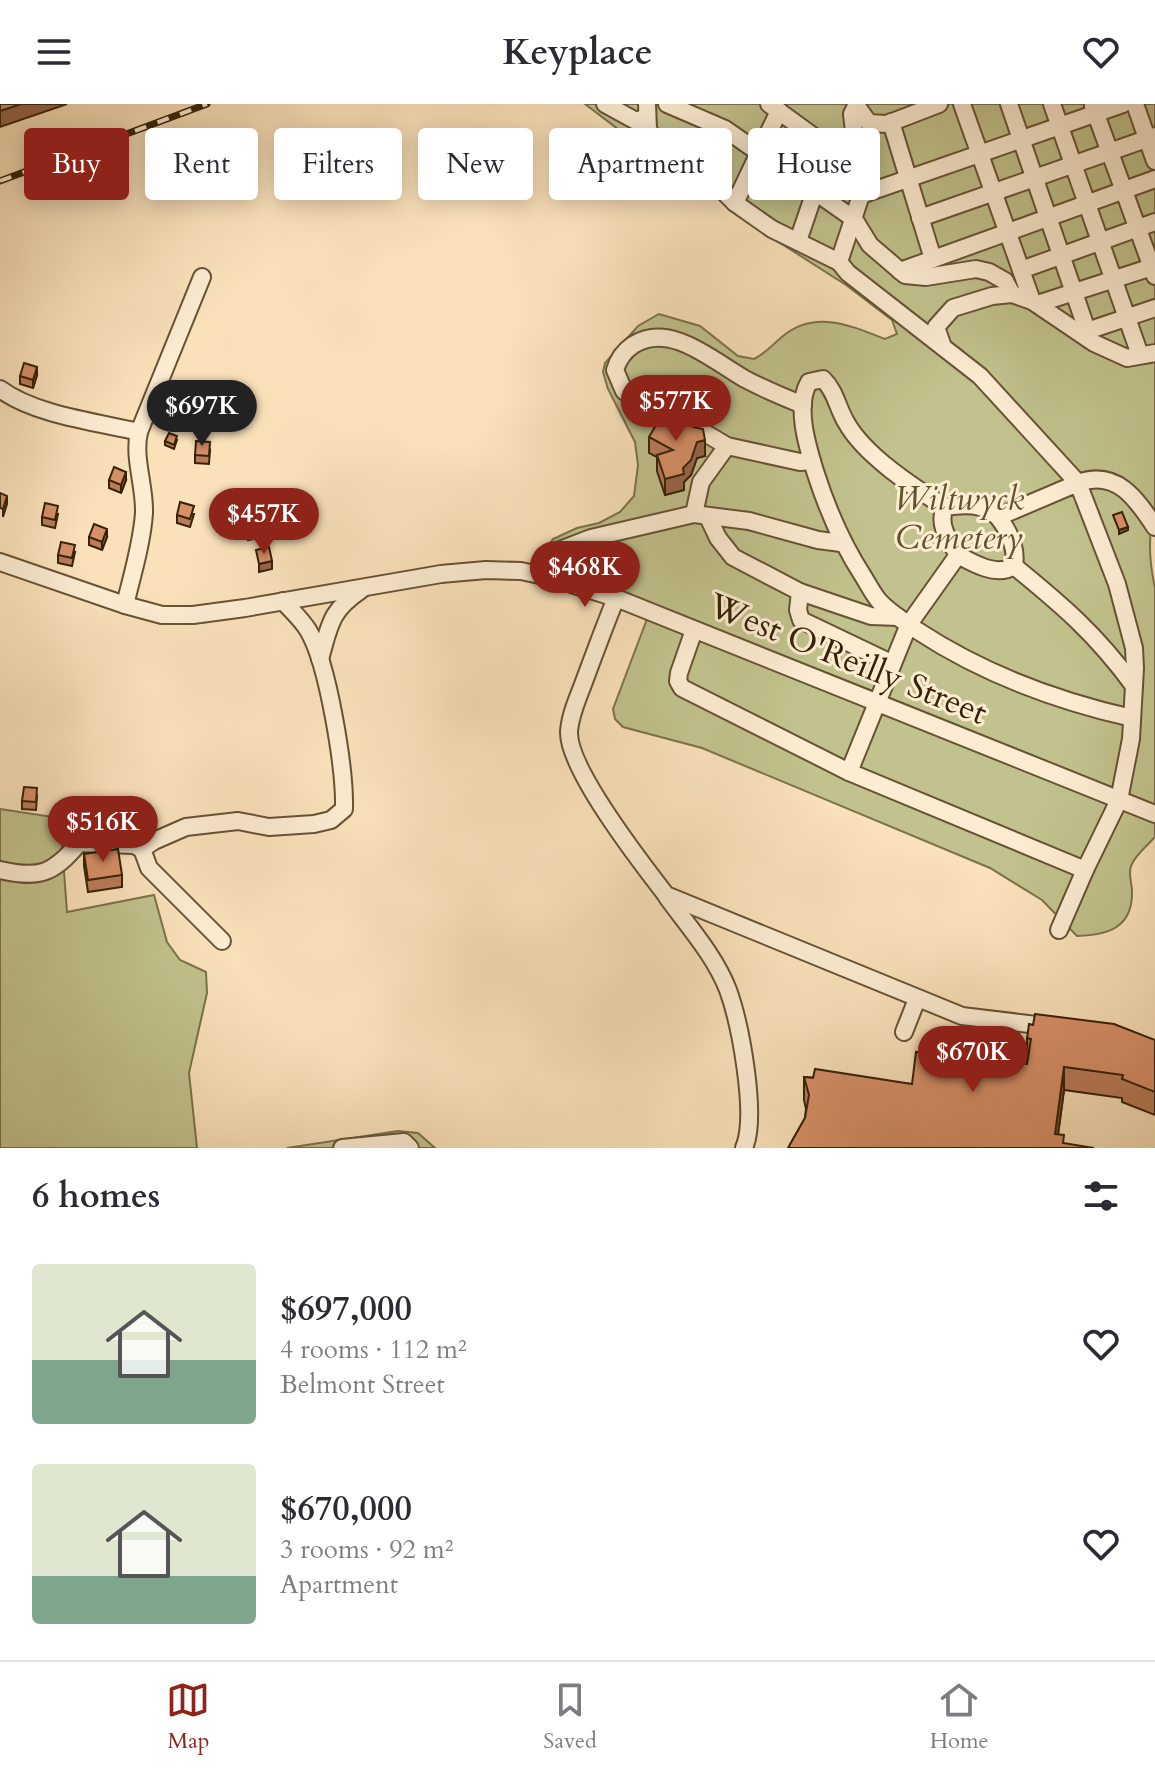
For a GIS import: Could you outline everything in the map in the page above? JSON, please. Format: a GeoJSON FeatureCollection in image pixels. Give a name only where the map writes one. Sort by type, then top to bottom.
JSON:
{"type":"FeatureCollection","features":[{"type":"Feature","properties":{"kind":"street"},"geometry":{"type":"LineString","coordinates":[[605,104],[636,121],[647,111]]}},
{"type":"Feature","properties":{"kind":"street"},"geometry":{"type":"LineString","coordinates":[[667,104],[725,129],[748,145]]}},
{"type":"Feature","properties":{"kind":"street"},"geometry":{"type":"LineString","coordinates":[[854,107],[869,123],[891,122],[939,104]]}},
{"type":"Feature","properties":{"kind":"street"},"geometry":{"type":"LineString","coordinates":[[962,104],[1035,302]]}},
{"type":"Feature","properties":{"kind":"street"},"geometry":{"type":"LineString","coordinates":[[1009,104],[1089,335]]}},
{"type":"Feature","properties":{"kind":"street"},"geometry":{"type":"LineString","coordinates":[[1052,104],[1141,355]]}},
{"type":"Feature","properties":{"kind":"street"},"geometry":{"type":"LineString","coordinates":[[880,188],[1060,127],[1094,109],[1123,104]]}},
{"type":"Feature","properties":{"kind":"street"},"geometry":{"type":"LineString","coordinates":[[1135,104],[1151,138],[1155,161]]}},
{"type":"Feature","properties":{"kind":"street"},"geometry":{"type":"LineString","coordinates":[[767,128],[774,107],[803,128]]}},
{"type":"Feature","properties":{"kind":"street"},"geometry":{"type":"LineString","coordinates":[[854,107],[855,128]]}},
{"type":"Feature","properties":{"kind":"street"},"geometry":{"type":"LineString","coordinates":[[1035,302],[1154,269],[1094,109]]}},
{"type":"Feature","properties":{"kind":"street"},"geometry":{"type":"LineString","coordinates":[[647,111],[648,129],[653,138],[772,229],[839,262],[848,273],[980,376],[1078,483],[1117,584],[1134,648],[1134,686],[1131,739],[1119,800],[1059,930]]}},
{"type":"Feature","properties":{"kind":"street"},"geometry":{"type":"LineString","coordinates":[[891,122],[933,259]]}},
{"type":"Feature","properties":{"kind":"street"},"geometry":{"type":"LineString","coordinates":[[920,218],[1151,138]]}},
{"type":"Feature","properties":{"kind":"street"},"geometry":{"type":"LineString","coordinates":[[735,203],[748,175]]}},
{"type":"Feature","properties":{"kind":"street"},"geometry":{"type":"LineString","coordinates":[[900,271],[1155,179]]}},
{"type":"Feature","properties":{"kind":"street"},"geometry":{"type":"LineString","coordinates":[[798,241],[812,200]]}},
{"type":"Feature","properties":{"kind":"street"},"geometry":{"type":"LineString","coordinates":[[827,200],[854,219],[870,245],[905,275],[926,277],[957,270],[989,272],[1005,281],[1012,294]]}},
{"type":"Feature","properties":{"kind":"street"},"geometry":{"type":"LineString","coordinates":[[839,262],[860,200]]}},
{"type":"Feature","properties":{"kind":"street"},"geometry":{"type":"LineString","coordinates":[[1021,270],[1155,222]]}},
{"type":"Feature","properties":{"kind":"street"},"geometry":{"type":"LineString","coordinates":[[125,605],[144,516],[136,444],[202,277]]}},
{"type":"Feature","properties":{"kind":"street"},"geometry":{"type":"LineString","coordinates":[[943,347],[936,327],[953,308],[992,296],[1012,294],[1035,302],[1089,335],[1141,355],[1155,368]]}},
{"type":"Feature","properties":{"kind":"street"},"geometry":{"type":"LineString","coordinates":[[1089,335],[1127,316],[1155,308]]}},
{"type":"Feature","properties":{"kind":"street"},"geometry":{"type":"LineString","coordinates":[[803,405],[747,380],[688,345],[664,337],[642,339],[627,349],[615,370],[624,391],[639,402],[727,446],[800,462],[812,461]]}},
{"type":"Feature","properties":{"kind":"street"},"geometry":{"type":"LineString","coordinates":[[945,507],[941,515],[942,526],[958,555],[992,569],[1009,570],[1014,566],[1016,558],[1012,541],[1007,529],[991,510],[977,505],[945,507],[877,458],[846,424],[833,390],[823,379],[809,382],[802,395],[812,461],[841,543],[879,601],[950,652],[1081,707],[1132,718]]}},
{"type":"Feature","properties":{"kind":"street"},"geometry":{"type":"LineString","coordinates":[[0,389],[12,398],[37,407],[139,432]]}},
{"type":"Feature","properties":{"kind":"street"},"geometry":{"type":"LineString","coordinates":[[727,446],[701,482],[701,515],[733,557],[800,592],[871,616],[903,621]]}},
{"type":"Feature","properties":{"kind":"street"},"geometry":{"type":"LineString","coordinates":[[998,517],[1090,478],[1111,481],[1127,491],[1155,527]]}},
{"type":"Feature","properties":{"kind":"street"},"geometry":{"type":"LineString","coordinates":[[549,577],[560,550],[591,538],[701,515],[749,521],[818,540],[841,543]]}},
{"type":"Feature","properties":{"kind":"street"},"geometry":{"type":"LineString","coordinates":[[849,772],[877,703],[903,621],[958,555]]}},
{"type":"Feature","properties":{"kind":"street","name":"West O'Reilly Street"},"geometry":{"type":"LineString","coordinates":[[0,562],[162,615],[193,615],[441,574],[486,570],[521,571],[549,577],[616,598],[1155,814]]}},
{"type":"Feature","properties":{"kind":"street"},"geometry":{"type":"LineString","coordinates":[[1014,566],[1075,616],[1107,649],[1134,686]]}},
{"type":"Feature","properties":{"kind":"street"},"geometry":{"type":"LineString","coordinates":[[320,659],[331,619],[345,601],[366,587]]}},
{"type":"Feature","properties":{"kind":"street"},"geometry":{"type":"LineString","coordinates":[[800,592],[798,610],[801,620],[891,663]]}},
{"type":"Feature","properties":{"kind":"street"},"geometry":{"type":"LineString","coordinates":[[616,598],[572,715],[569,738],[574,757],[586,779],[644,868],[717,968],[727,989],[748,1098],[750,1119],[744,1148]]}},
{"type":"Feature","properties":{"kind":"street"},"geometry":{"type":"LineString","coordinates":[[142,849],[186,827],[238,821],[269,827],[314,824],[331,820],[344,809],[337,739],[320,659],[308,629],[283,601]]}},
{"type":"Feature","properties":{"kind":"street"},"geometry":{"type":"LineString","coordinates":[[694,630],[679,673],[678,681],[682,688],[849,772],[1085,870]]}},
{"type":"Feature","properties":{"kind":"street"},"geometry":{"type":"LineString","coordinates":[[0,870],[22,875],[50,871],[79,843],[134,845],[142,849],[149,868],[222,941]]}},
{"type":"Feature","properties":{"kind":"street"},"geometry":{"type":"LineString","coordinates":[[666,895],[962,1016],[1065,1028]]}},
{"type":"Feature","properties":{"kind":"street"},"geometry":{"type":"LineString","coordinates":[[904,1032],[917,999]]}},
{"type":"Feature","properties":{"kind":"street"},"geometry":{"type":"LineString","coordinates":[[342,1148],[404,1142],[410,1148]]}},
{"type":"Feature","properties":{"kind":"green space","name":"Wiltwyck Cemetery"},"geometry":{"type":"Polygon","coordinates":[[[585,104],[1155,104],[1155,513],[1150,550],[1155,588],[1155,806],[538,560],[553,539],[620,512],[634,496],[638,465],[635,442],[608,389],[603,372],[605,363],[638,326],[659,314],[700,326],[738,356],[754,359],[795,328],[808,323],[834,322],[885,339],[897,334],[892,320],[846,285],[774,239],[726,200],[732,200],[732,128],[617,128],[585,104]]]}},
{"type":"Feature","properties":{"kind":"green space"},"geometry":{"type":"Polygon","coordinates":[[[647,619],[1155,822],[1155,837],[1131,866],[1132,891],[1128,914],[1108,931],[1077,936],[1042,900],[990,868],[702,748],[623,727],[615,719],[613,709],[647,619]]]}},
{"type":"Feature","properties":{"kind":"green space"},"geometry":{"type":"Polygon","coordinates":[[[0,809],[60,818],[67,912],[154,895],[167,942],[180,960],[206,972],[207,993],[189,1073],[197,1148],[0,1148],[0,809]]]}},
{"type":"Feature","properties":{"kind":"green space"},"geometry":{"type":"Polygon","coordinates":[[[398,1131],[418,1133],[435,1148],[287,1148],[398,1131]]]}},
{"type":"Feature","properties":{"kind":"building"},"geometry":{"type":"Polygon","coordinates":[[[0,104],[21,104],[0,111],[0,104]]]}},
{"type":"Feature","properties":{"kind":"building"},"geometry":{"type":"Polygon","coordinates":[[[24,363],[37,367],[33,380],[20,376],[24,363]]]}},
{"type":"Feature","properties":{"kind":"building"},"geometry":{"type":"Polygon","coordinates":[[[663,413],[703,429],[705,440],[697,442],[691,460],[683,468],[684,474],[665,479],[657,455],[673,450],[649,437],[663,413]]]}},
{"type":"Feature","properties":{"kind":"building"},"geometry":{"type":"Polygon","coordinates":[[[169,433],[177,436],[174,445],[165,441],[169,433]]]}},
{"type":"Feature","properties":{"kind":"building"},"geometry":{"type":"Polygon","coordinates":[[[196,441],[210,442],[209,456],[195,455],[196,441]]]}},
{"type":"Feature","properties":{"kind":"building"},"geometry":{"type":"Polygon","coordinates":[[[114,467],[126,472],[121,485],[109,480],[114,467]]]}},
{"type":"Feature","properties":{"kind":"building"},"geometry":{"type":"Polygon","coordinates":[[[0,493],[7,496],[3,509],[0,508],[0,493]]]}},
{"type":"Feature","properties":{"kind":"building"},"geometry":{"type":"Polygon","coordinates":[[[180,502],[194,506],[190,519],[177,515],[180,502]]]}},
{"type":"Feature","properties":{"kind":"building"},"geometry":{"type":"Polygon","coordinates":[[[45,503],[58,506],[55,520],[42,517],[45,503]]]}},
{"type":"Feature","properties":{"kind":"building"},"geometry":{"type":"Polygon","coordinates":[[[1122,512],[1128,527],[1119,530],[1113,515],[1122,512]]]}},
{"type":"Feature","properties":{"kind":"building"},"geometry":{"type":"Polygon","coordinates":[[[94,524],[107,529],[102,542],[89,537],[94,524]]]}},
{"type":"Feature","properties":{"kind":"building"},"geometry":{"type":"Polygon","coordinates":[[[256,525],[258,534],[248,536],[247,526],[256,525]]]}},
{"type":"Feature","properties":{"kind":"building"},"geometry":{"type":"Polygon","coordinates":[[[61,542],[75,545],[72,558],[58,555],[61,542]]]}},
{"type":"Feature","properties":{"kind":"building"},"geometry":{"type":"Polygon","coordinates":[[[269,547],[272,561],[259,564],[256,550],[269,547]]]}},
{"type":"Feature","properties":{"kind":"building"},"geometry":{"type":"Polygon","coordinates":[[[24,787],[37,788],[36,802],[22,801],[24,787]]]}},
{"type":"Feature","properties":{"kind":"building"},"geometry":{"type":"Polygon","coordinates":[[[98,812],[111,816],[108,825],[94,825],[98,812]]]}},
{"type":"Feature","properties":{"kind":"building"},"geometry":{"type":"Polygon","coordinates":[[[118,849],[122,875],[88,880],[84,854],[118,849]]]}},
{"type":"Feature","properties":{"kind":"building"},"geometry":{"type":"Polygon","coordinates":[[[1035,1014],[1114,1024],[1155,1040],[1155,1092],[1122,1079],[1123,1075],[1064,1067],[1055,1134],[1064,1135],[1063,1143],[1094,1148],[788,1148],[805,1118],[809,1095],[804,1077],[813,1078],[815,1069],[912,1084],[916,1052],[1011,1065],[1011,1062],[1027,1064],[1031,1039],[1027,1038],[1029,1024],[1033,1025],[1035,1014]]]}},
{"type":"Feature","properties":{"kind":"railway"},"geometry":{"type":"LineString","coordinates":[[0,181],[207,104]]}}]}
